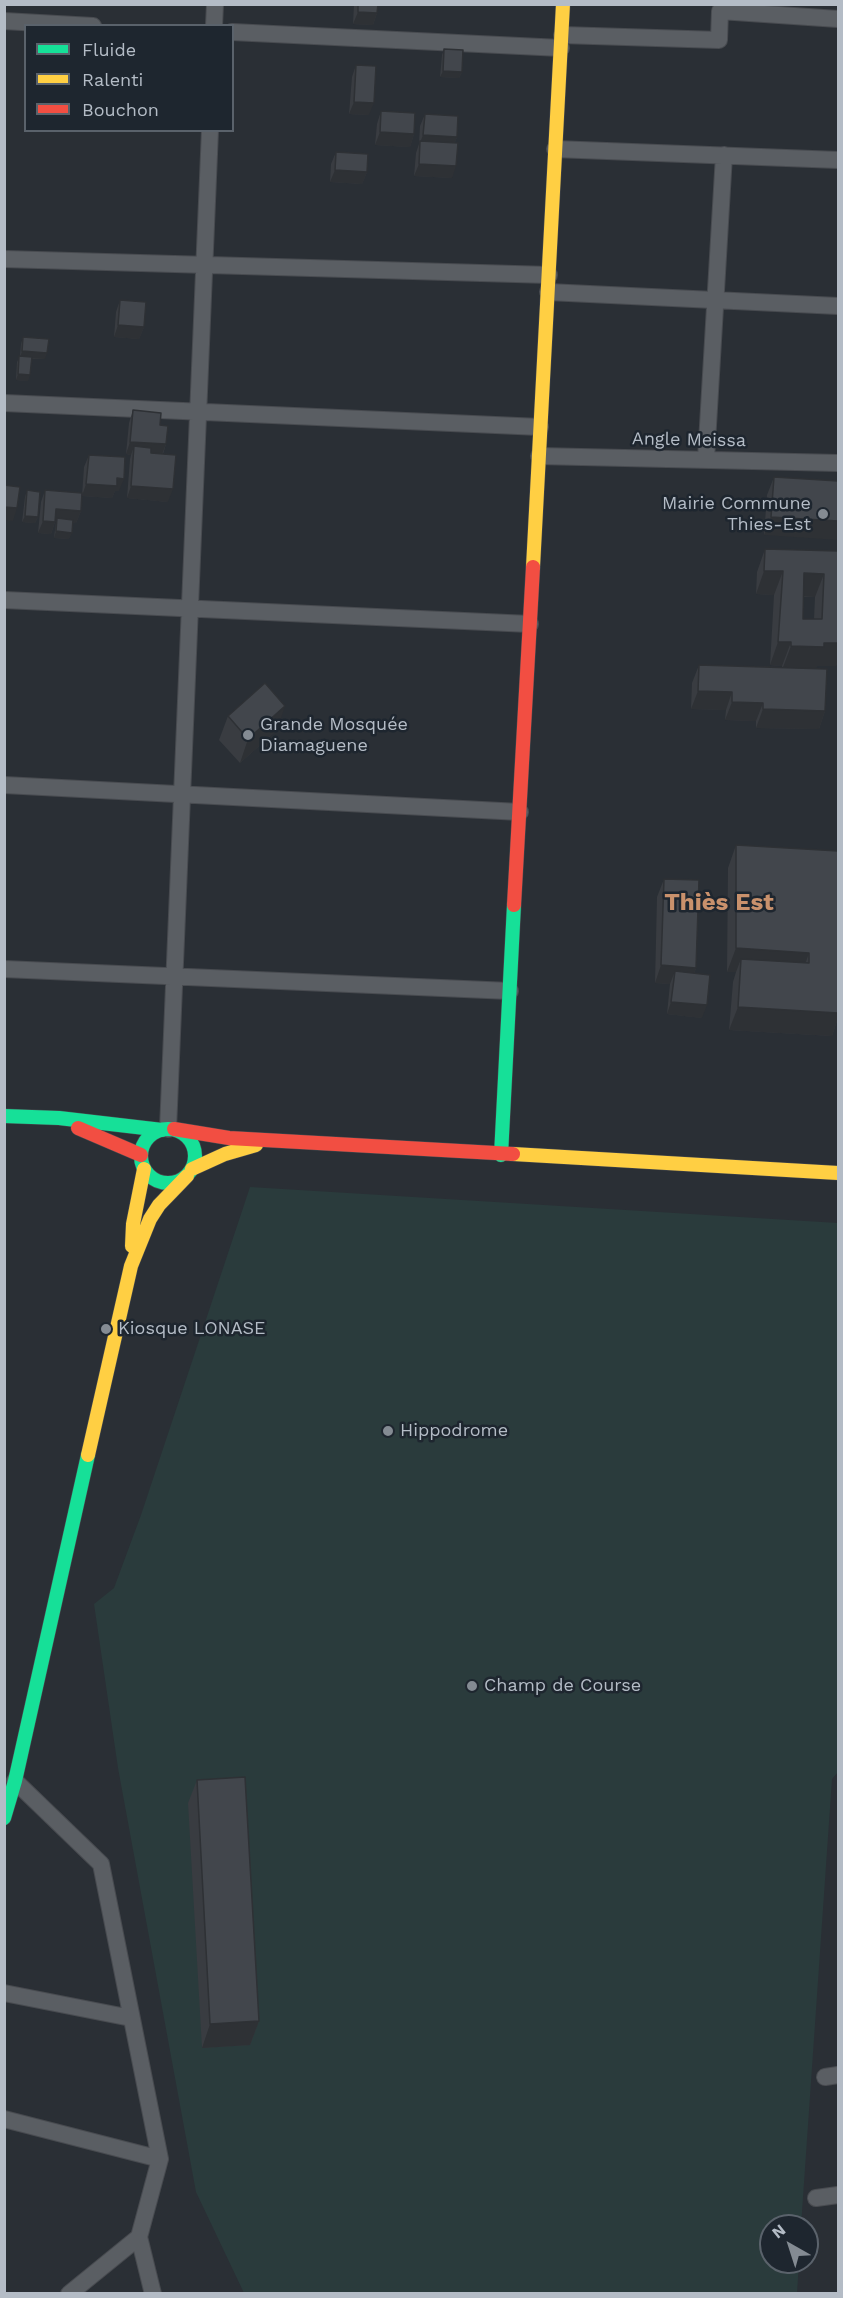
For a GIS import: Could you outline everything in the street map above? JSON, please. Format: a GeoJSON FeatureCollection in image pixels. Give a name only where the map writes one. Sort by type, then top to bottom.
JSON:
{"type":"FeatureCollection","features":[{"type":"Feature","properties":{"kind":"main road"},"geometry":{"type":"LineString","coordinates":[[501,1155],[563,4]]}},
{"type":"Feature","properties":{"kind":"main road"},"geometry":{"type":"LineString","coordinates":[[4,1116],[59,1118],[168,1129],[229,1138],[838,1173]]}},
{"type":"Feature","properties":{"kind":"main road"},"geometry":{"type":"LineString","coordinates":[[59,1118],[143,1162],[150,1176],[168,1183],[178,1181],[225,1154],[269,1140]]}},
{"type":"Feature","properties":{"kind":"main road"},"geometry":{"type":"LineString","coordinates":[[4,1818],[15,1781],[131,1266],[150,1219],[159,1205],[189,1173],[195,1160],[195,1150],[191,1140],[183,1133],[168,1129],[147,1139],[133,1224],[131,1266]]}},
{"type":"Feature","properties":{"kind":"street"},"geometry":{"type":"LineString","coordinates":[[214,24],[215,4]]}},
{"type":"Feature","properties":{"kind":"street"},"geometry":{"type":"LineString","coordinates":[[234,32],[561,41],[719,40],[720,11],[838,19]]}},
{"type":"Feature","properties":{"kind":"street"},"geometry":{"type":"LineString","coordinates":[[4,21],[57,24]]}},
{"type":"Feature","properties":{"kind":"street"},"geometry":{"type":"LineString","coordinates":[[168,1129],[210,132]]}},
{"type":"Feature","properties":{"kind":"street"},"geometry":{"type":"LineString","coordinates":[[555,149],[838,160]]}},
{"type":"Feature","properties":{"kind":"street"},"geometry":{"type":"LineString","coordinates":[[706,459],[724,155]]}},
{"type":"Feature","properties":{"kind":"street"},"geometry":{"type":"LineString","coordinates":[[4,260],[549,275]]}},
{"type":"Feature","properties":{"kind":"street"},"geometry":{"type":"LineString","coordinates":[[548,292],[838,306]]}},
{"type":"Feature","properties":{"kind":"street"},"geometry":{"type":"LineString","coordinates":[[4,404],[540,427]]}},
{"type":"Feature","properties":{"kind":"street","name":"Angle Meissa"},"geometry":{"type":"LineString","coordinates":[[539,456],[838,464]]}},
{"type":"Feature","properties":{"kind":"street"},"geometry":{"type":"LineString","coordinates":[[4,600],[530,624]]}},
{"type":"Feature","properties":{"kind":"street"},"geometry":{"type":"LineString","coordinates":[[4,785],[520,812]]}},
{"type":"Feature","properties":{"kind":"street"},"geometry":{"type":"LineString","coordinates":[[4,969],[510,991]]}},
{"type":"Feature","properties":{"kind":"street"},"geometry":{"type":"LineString","coordinates":[[15,1781],[101,1863],[160,2159],[139,2237],[153,2294]]}},
{"type":"Feature","properties":{"kind":"street"},"geometry":{"type":"LineString","coordinates":[[4,1993],[131,2018]]}},
{"type":"Feature","properties":{"kind":"street"},"geometry":{"type":"LineString","coordinates":[[4,2119],[160,2159]]}},
{"type":"Feature","properties":{"kind":"street"},"geometry":{"type":"LineString","coordinates":[[816,2198],[838,2195]]}},
{"type":"Feature","properties":{"kind":"street"},"geometry":{"type":"LineString","coordinates":[[69,2294],[139,2237]]}},
{"type":"Feature","properties":{"kind":"shaded area","name":"Champ de Course"},"geometry":{"type":"Polygon","coordinates":[[[250,1187],[838,1223],[838,1772],[832,1779],[802,2214],[759,2214],[759,2274],[798,2274],[797,2293],[244,2293],[196,2192],[118,1768],[94,1604],[114,1588],[141,1515],[250,1187]]]}},
{"type":"Feature","properties":{"kind":"building"},"geometry":{"type":"Polygon","coordinates":[[[358,4],[378,4],[377,13],[358,12],[358,4]]]}},
{"type":"Feature","properties":{"kind":"building"},"geometry":{"type":"Polygon","coordinates":[[[444,49],[463,50],[462,72],[443,71],[444,49]]]}},
{"type":"Feature","properties":{"kind":"building"},"geometry":{"type":"Polygon","coordinates":[[[356,65],[376,66],[374,103],[354,102],[356,65]]]}},
{"type":"Feature","properties":{"kind":"building"},"geometry":{"type":"Polygon","coordinates":[[[381,111],[415,113],[414,134],[380,132],[381,111]]]}},
{"type":"Feature","properties":{"kind":"building"},"geometry":{"type":"Polygon","coordinates":[[[425,114],[458,116],[457,137],[423,135],[425,114]]]}},
{"type":"Feature","properties":{"kind":"building"},"geometry":{"type":"Polygon","coordinates":[[[420,141],[458,143],[456,166],[419,164],[420,141]]]}},
{"type":"Feature","properties":{"kind":"building"},"geometry":{"type":"Polygon","coordinates":[[[336,152],[368,154],[367,172],[335,170],[336,152]]]}},
{"type":"Feature","properties":{"kind":"building"},"geometry":{"type":"Polygon","coordinates":[[[120,300],[146,302],[144,327],[118,325],[120,300]]]}},
{"type":"Feature","properties":{"kind":"building"},"geometry":{"type":"Polygon","coordinates":[[[23,337],[49,339],[47,353],[22,351],[23,337]]]}},
{"type":"Feature","properties":{"kind":"building"},"geometry":{"type":"Polygon","coordinates":[[[19,356],[32,357],[30,375],[18,374],[19,356]]]}},
{"type":"Feature","properties":{"kind":"building"},"geometry":{"type":"Polygon","coordinates":[[[133,410],[161,413],[160,425],[168,426],[166,444],[130,442],[133,410]]]}},
{"type":"Feature","properties":{"kind":"building"},"geometry":{"type":"Polygon","coordinates":[[[134,446],[151,448],[151,453],[176,455],[173,489],[131,486],[134,446]]]}},
{"type":"Feature","properties":{"kind":"building"},"geometry":{"type":"Polygon","coordinates":[[[89,455],[125,457],[124,479],[117,478],[117,486],[86,484],[89,455]]]}},
{"type":"Feature","properties":{"kind":"building"},"geometry":{"type":"Polygon","coordinates":[[[774,477],[838,481],[838,521],[771,517],[774,477]]]}},
{"type":"Feature","properties":{"kind":"building"},"geometry":{"type":"Polygon","coordinates":[[[4,485],[20,487],[17,508],[4,507],[4,485]]]}},
{"type":"Feature","properties":{"kind":"building"},"geometry":{"type":"Polygon","coordinates":[[[27,490],[40,492],[38,517],[25,516],[27,490]]]}},
{"type":"Feature","properties":{"kind":"building"},"geometry":{"type":"Polygon","coordinates":[[[45,490],[82,493],[81,511],[56,509],[55,522],[43,521],[45,490]]]}},
{"type":"Feature","properties":{"kind":"building"},"geometry":{"type":"Polygon","coordinates":[[[57,518],[73,520],[72,533],[56,531],[57,518]]]}},
{"type":"Feature","properties":{"kind":"building"},"geometry":{"type":"Polygon","coordinates":[[[765,549],[838,551],[838,643],[824,643],[824,647],[791,646],[791,642],[778,642],[783,571],[764,571],[765,549]],[[804,573],[803,619],[822,619],[824,574],[804,573]]]}},
{"type":"Feature","properties":{"kind":"building"},"geometry":{"type":"Polygon","coordinates":[[[699,665],[827,669],[825,711],[763,709],[763,703],[732,702],[732,692],[698,691],[699,665]]]}},
{"type":"Feature","properties":{"kind":"building"},"geometry":{"type":"Polygon","coordinates":[[[265,683],[285,706],[248,739],[228,716],[265,683]]]}},
{"type":"Feature","properties":{"kind":"building"},"geometry":{"type":"Polygon","coordinates":[[[736,845],[838,851],[838,1013],[738,1007],[741,959],[809,963],[809,953],[736,948],[736,845]]]}},
{"type":"Feature","properties":{"kind":"building"},"geometry":{"type":"Polygon","coordinates":[[[664,879],[699,880],[696,968],[661,965],[664,879]]]}},
{"type":"Feature","properties":{"kind":"building"},"geometry":{"type":"Polygon","coordinates":[[[675,971],[710,975],[707,1005],[671,1002],[675,971]]]}},
{"type":"Feature","properties":{"kind":"building"},"geometry":{"type":"Polygon","coordinates":[[[245,1777],[259,2021],[210,2024],[197,1780],[245,1777]]]}},
{"type":"Feature","properties":{"kind":"traffic: fast"},"geometry":{"type":"LineString","coordinates":[[501,1155],[514,905]]}},
{"type":"Feature","properties":{"kind":"traffic: fast"},"geometry":{"type":"LineString","coordinates":[[4,1116],[59,1118],[162,1130]]}},
{"type":"Feature","properties":{"kind":"traffic: fast"},"geometry":{"type":"LineString","coordinates":[[168,1129],[178,1131],[187,1137],[193,1146],[195,1156],[193,1166],[187,1175],[178,1181],[168,1183],[158,1181],[149,1175],[143,1166],[141,1156],[143,1146],[149,1137],[158,1131],[168,1129]]}},
{"type":"Feature","properties":{"kind":"traffic: fast"},"geometry":{"type":"LineString","coordinates":[[4,1818],[15,1781],[88,1455]]}},
{"type":"Feature","properties":{"kind":"traffic: slow"},"geometry":{"type":"LineString","coordinates":[[533,567],[563,4]]}},
{"type":"Feature","properties":{"kind":"traffic: slow"},"geometry":{"type":"LineString","coordinates":[[192,1169],[225,1154],[256,1145]]}},
{"type":"Feature","properties":{"kind":"traffic: slow"},"geometry":{"type":"LineString","coordinates":[[513,1154],[838,1173]]}},
{"type":"Feature","properties":{"kind":"traffic: slow"},"geometry":{"type":"LineString","coordinates":[[132,1246],[133,1224],[144,1169]]}},
{"type":"Feature","properties":{"kind":"traffic: slow"},"geometry":{"type":"LineString","coordinates":[[88,1455],[131,1266],[150,1219],[159,1205],[187,1176]]}},
{"type":"Feature","properties":{"kind":"traffic: jam"},"geometry":{"type":"LineString","coordinates":[[514,905],[533,567]]}},
{"type":"Feature","properties":{"kind":"traffic: jam"},"geometry":{"type":"LineString","coordinates":[[78,1128],[141,1155]]}},
{"type":"Feature","properties":{"kind":"traffic: jam"},"geometry":{"type":"LineString","coordinates":[[174,1129],[229,1138],[513,1154]]}},
{"type":"Feature","properties":{"kind":"place","name":"Mairie Commune Thies-Est"},"geometry":{"type":"Point","coordinates":[823,514]}},
{"type":"Feature","properties":{"kind":"place","name":"Grande Mosquée Diamaguene"},"geometry":{"type":"Point","coordinates":[248,735]}},
{"type":"Feature","properties":{"kind":"place","name":"Kiosque LONASE"},"geometry":{"type":"Point","coordinates":[106,1329]}},
{"type":"Feature","properties":{"kind":"place","name":"Hippodrome"},"geometry":{"type":"Point","coordinates":[388,1431]}},
{"type":"Feature","properties":{"kind":"place","name":"Champ de Course"},"geometry":{"type":"Point","coordinates":[472,1686]}},
{"type":"Feature","properties":{"kind":"district","name":"Thiès Est"},"geometry":{"type":"Point","coordinates":[719,903]}}]}
